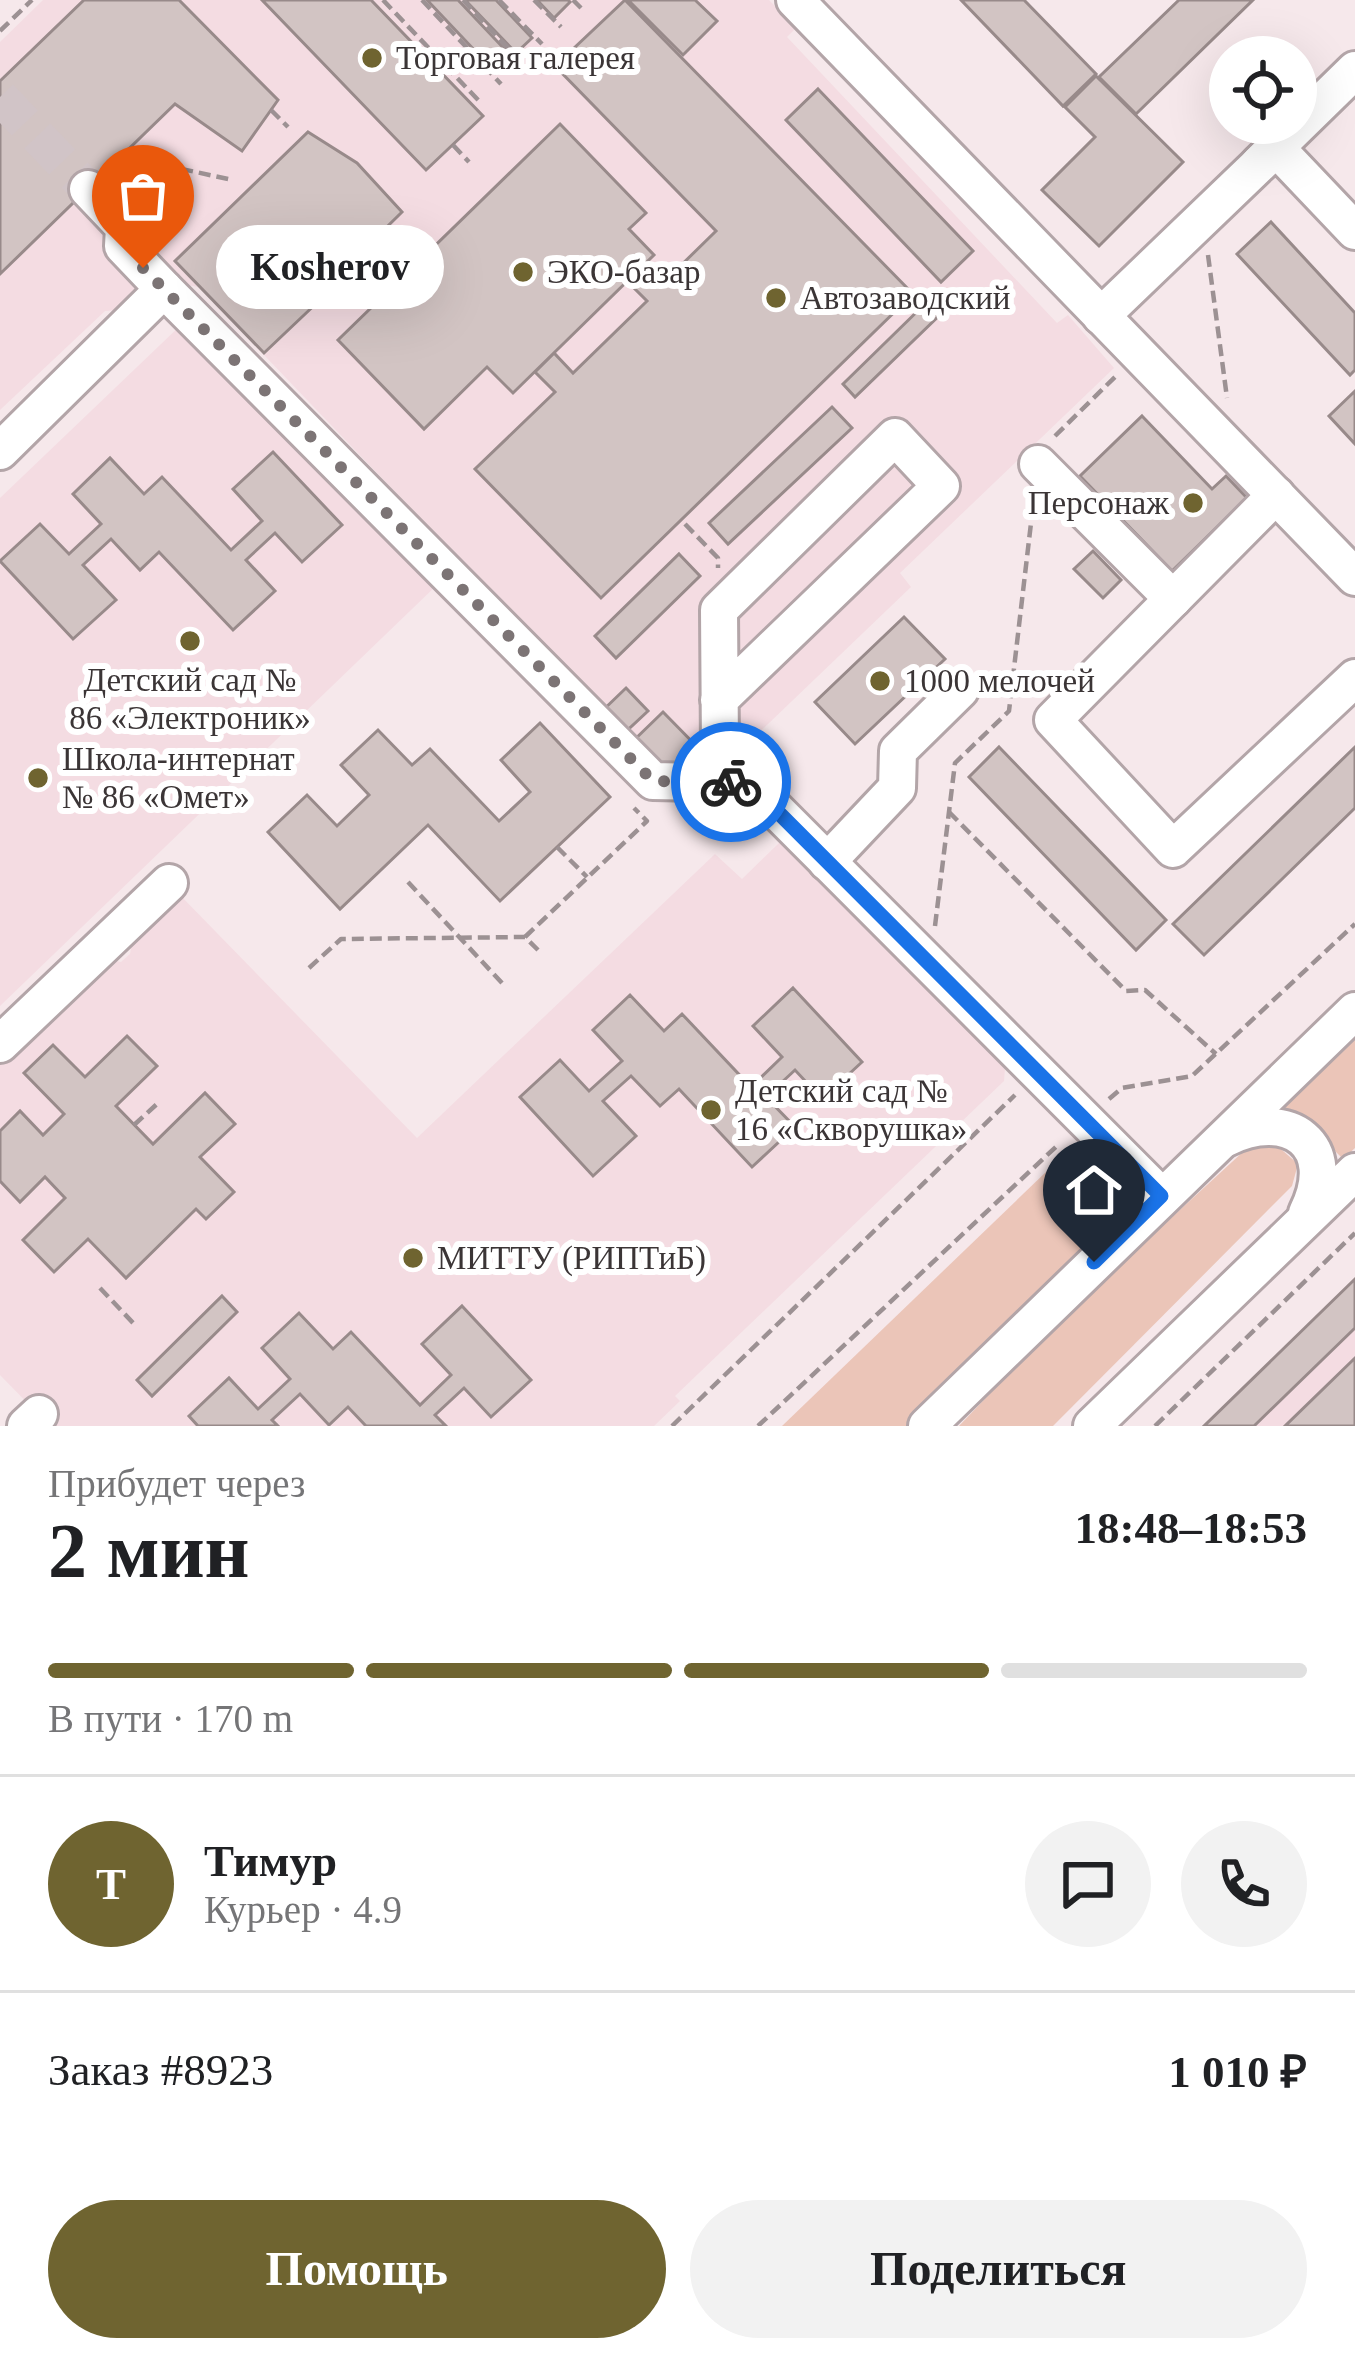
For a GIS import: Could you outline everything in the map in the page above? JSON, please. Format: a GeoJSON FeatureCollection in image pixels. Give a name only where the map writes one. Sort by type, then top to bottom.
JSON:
{"type":"FeatureCollection","features":[{"type":"Feature","properties":{"kind":"street"},"geometry":{"type":"LineString","coordinates":[[795,0],[1355,577]]}},
{"type":"Feature","properties":{"kind":"street"},"geometry":{"type":"LineString","coordinates":[[1101,316],[1355,70]]}},
{"type":"Feature","properties":{"kind":"street"},"geometry":{"type":"LineString","coordinates":[[1249,173],[1276,148]]}},
{"type":"Feature","properties":{"kind":"street"},"geometry":{"type":"LineString","coordinates":[[1276,148],[1355,231]]}},
{"type":"Feature","properties":{"kind":"street"},"geometry":{"type":"LineString","coordinates":[[91,193],[124,227],[123,246],[164,290],[474,611],[653,781],[749,783]]}},
{"type":"Feature","properties":{"kind":"street"},"geometry":{"type":"LineString","coordinates":[[0,451],[164,290]]}},
{"type":"Feature","properties":{"kind":"street"},"geometry":{"type":"LineString","coordinates":[[719,700],[940,486],[896,437],[719,610],[719,700],[720,750],[1036,1075],[1161,1196]]}},
{"type":"Feature","properties":{"kind":"street"},"geometry":{"type":"LineString","coordinates":[[1038,464],[1173,599]]}},
{"type":"Feature","properties":{"kind":"street"},"geometry":{"type":"LineString","coordinates":[[1276,495],[1053,720],[1173,848],[1355,678]]}},
{"type":"Feature","properties":{"kind":"street"},"geometry":{"type":"LineString","coordinates":[[827,862],[897,788],[898,751],[960,690]]}},
{"type":"Feature","properties":{"kind":"street"},"geometry":{"type":"LineString","coordinates":[[0,1044],[170,884]]}},
{"type":"Feature","properties":{"kind":"street"},"geometry":{"type":"LineString","coordinates":[[927,1426],[1355,1011]]}},
{"type":"Feature","properties":{"kind":"street"},"geometry":{"type":"LineString","coordinates":[[1213,1145],[1250,1126],[1279,1126],[1307,1141],[1321,1163],[1322,1183],[1303,1221]]}},
{"type":"Feature","properties":{"kind":"street"},"geometry":{"type":"LineString","coordinates":[[1091,1426],[1355,1172]]}},
{"type":"Feature","properties":{"kind":"path"},"geometry":{"type":"LineString","coordinates":[[0,31],[32,0]]}},
{"type":"Feature","properties":{"kind":"path"},"geometry":{"type":"LineString","coordinates":[[383,0],[481,104]]}},
{"type":"Feature","properties":{"kind":"path"},"geometry":{"type":"LineString","coordinates":[[422,0],[501,84]]}},
{"type":"Feature","properties":{"kind":"path"},"geometry":{"type":"LineString","coordinates":[[463,0],[523,64]]}},
{"type":"Feature","properties":{"kind":"path"},"geometry":{"type":"LineString","coordinates":[[499,0],[542,44]]}},
{"type":"Feature","properties":{"kind":"path"},"geometry":{"type":"LineString","coordinates":[[535,0],[560,27]]}},
{"type":"Feature","properties":{"kind":"path"},"geometry":{"type":"LineString","coordinates":[[573,0],[581,8]]}},
{"type":"Feature","properties":{"kind":"path"},"geometry":{"type":"LineString","coordinates":[[271,110],[288,127]]}},
{"type":"Feature","properties":{"kind":"path"},"geometry":{"type":"LineString","coordinates":[[453,145],[469,162]]}},
{"type":"Feature","properties":{"kind":"path"},"geometry":{"type":"LineString","coordinates":[[91,193],[135,159],[233,180]]}},
{"type":"Feature","properties":{"kind":"path"},"geometry":{"type":"LineString","coordinates":[[1203,218],[1234,452]]}},
{"type":"Feature","properties":{"kind":"path"},"geometry":{"type":"LineString","coordinates":[[930,967],[955,763],[1009,711],[1040,450],[1139,354]]}},
{"type":"Feature","properties":{"kind":"path"},"geometry":{"type":"LineString","coordinates":[[685,524],[718,557],[719,610]]}},
{"type":"Feature","properties":{"kind":"path"},"geometry":{"type":"LineString","coordinates":[[309,968],[341,939],[525,937],[647,821],[631,805]]}},
{"type":"Feature","properties":{"kind":"path"},"geometry":{"type":"LineString","coordinates":[[949,812],[1126,991],[1145,990],[1216,1054]]}},
{"type":"Feature","properties":{"kind":"path"},"geometry":{"type":"LineString","coordinates":[[557,847],[587,877]]}},
{"type":"Feature","properties":{"kind":"path"},"geometry":{"type":"LineString","coordinates":[[408,883],[502,983]]}},
{"type":"Feature","properties":{"kind":"path"},"geometry":{"type":"LineString","coordinates":[[758,1426],[1122,1088],[1192,1076],[1355,924]]}},
{"type":"Feature","properties":{"kind":"path"},"geometry":{"type":"LineString","coordinates":[[525,937],[538,950]]}},
{"type":"Feature","properties":{"kind":"path"},"geometry":{"type":"LineString","coordinates":[[672,1426],[1036,1075]]}},
{"type":"Feature","properties":{"kind":"path"},"geometry":{"type":"LineString","coordinates":[[134,1125],[158,1104]]}},
{"type":"Feature","properties":{"kind":"path"},"geometry":{"type":"LineString","coordinates":[[1156,1426],[1355,1233]]}},
{"type":"Feature","properties":{"kind":"path"},"geometry":{"type":"LineString","coordinates":[[100,1288],[135,1325]]}},
{"type":"Feature","properties":{"kind":"shaded area"},"geometry":{"type":"Polygon","coordinates":[[[43,0],[769,0],[796,28],[787,37],[1057,323],[1068,315],[1114,368],[900,573],[911,587],[747,744],[736,734],[720,750],[659,768],[199,287],[181,284],[121,310],[105,311],[0,410],[0,42],[43,0]]]}},
{"type":"Feature","properties":{"kind":"shaded area","name":"Детский сад № 86 «Электроник»"},"geometry":{"type":"Polygon","coordinates":[[[183,323],[438,584],[0,1006],[0,498],[183,323]]]}},
{"type":"Feature","properties":{"kind":"shaded area"},"geometry":{"type":"Polygon","coordinates":[[[779,843],[786,844],[1005,1068],[1004,1081],[675,1396],[680,1401],[654,1426],[50,1426],[0,1375],[0,1063],[100,958],[121,962],[130,954],[134,933],[177,892],[417,1138],[715,854],[742,879],[779,843]]]}},
{"type":"Feature","properties":{"kind":"shaded area"},"geometry":{"type":"Polygon","coordinates":[[[1355,1032],[1355,1148],[1343,1159],[1301,1117],[1275,1105],[1355,1032]]]}},
{"type":"Feature","properties":{"kind":"shaded area"},"geometry":{"type":"Polygon","coordinates":[[[1274,1143],[1298,1164],[1292,1186],[1053,1426],[959,1426],[1057,1323],[1245,1150],[1274,1143]]]}},
{"type":"Feature","properties":{"kind":"shaded area"},"geometry":{"type":"Polygon","coordinates":[[[1073,1146],[1129,1202],[1130,1211],[914,1426],[782,1426],[1073,1146]]]}},
{"type":"Feature","properties":{"kind":"shaded area"},"geometry":{"type":"Polygon","coordinates":[[[1355,1279],[1355,1426],[1204,1426],[1355,1279]]]}},
{"type":"Feature","properties":{"kind":"building"},"geometry":{"type":"Polygon","coordinates":[[[84,0],[179,0],[278,100],[242,151],[175,104],[0,274],[0,81],[84,0]]]}},
{"type":"Feature","properties":{"kind":"building","name":"Торговая галерея"},"geometry":{"type":"Polygon","coordinates":[[[262,0],[371,0],[483,116],[426,170],[262,0]]]}},
{"type":"Feature","properties":{"kind":"building"},"geometry":{"type":"Polygon","coordinates":[[[427,0],[458,0],[512,57],[496,73],[427,0]]]}},
{"type":"Feature","properties":{"kind":"building"},"geometry":{"type":"Polygon","coordinates":[[[465,0],[496,0],[532,38],[516,53],[465,0]]]}},
{"type":"Feature","properties":{"kind":"building"},"geometry":{"type":"Polygon","coordinates":[[[537,0],[568,0],[570,2],[554,18],[537,0]]]}},
{"type":"Feature","properties":{"kind":"building","name":"Автозаводский"},"geometry":{"type":"Polygon","coordinates":[[[625,0],[913,294],[601,598],[475,469],[555,392],[535,372],[554,353],[573,373],[647,301],[627,281],[647,263],[665,281],[716,231],[555,66],[625,0]]]}},
{"type":"Feature","properties":{"kind":"building"},"geometry":{"type":"Polygon","coordinates":[[[628,0],[695,0],[717,21],[683,55],[628,0]]]}},
{"type":"Feature","properties":{"kind":"building"},"geometry":{"type":"Polygon","coordinates":[[[961,0],[1024,0],[1096,74],[1063,106],[961,0]]]}},
{"type":"Feature","properties":{"kind":"building"},"geometry":{"type":"Polygon","coordinates":[[[1179,0],[1253,0],[1216,36],[1209,36],[1209,43],[1136,114],[1099,77],[1179,0]]]}},
{"type":"Feature","properties":{"kind":"building"},"geometry":{"type":"Polygon","coordinates":[[[1096,76],[1183,162],[1099,246],[1042,190],[1095,137],[1065,107],[1096,76]]]}},
{"type":"Feature","properties":{"kind":"building"},"geometry":{"type":"Polygon","coordinates":[[[818,89],[973,251],[941,282],[786,120],[818,89]]]}},
{"type":"Feature","properties":{"kind":"building","name":"ЭКО-базар"},"geometry":{"type":"Polygon","coordinates":[[[560,124],[646,213],[629,229],[654,255],[513,393],[487,367],[424,429],[338,340],[560,124]]]}},
{"type":"Feature","properties":{"kind":"building"},"geometry":{"type":"Polygon","coordinates":[[[308,132],[357,163],[402,212],[332,281],[322,271],[310,283],[323,297],[264,353],[175,261],[308,132]]]}},
{"type":"Feature","properties":{"kind":"building"},"geometry":{"type":"Polygon","coordinates":[[[1271,222],[1355,313],[1355,370],[1350,375],[1237,254],[1271,222]]]}},
{"type":"Feature","properties":{"kind":"building"},"geometry":{"type":"Polygon","coordinates":[[[933,296],[946,309],[855,397],[843,384],[933,296]]]}},
{"type":"Feature","properties":{"kind":"building"},"geometry":{"type":"Polygon","coordinates":[[[1355,391],[1355,444],[1329,416],[1355,391]]]}},
{"type":"Feature","properties":{"kind":"building"},"geometry":{"type":"Polygon","coordinates":[[[832,407],[852,428],[728,544],[709,523],[832,407]]]}},
{"type":"Feature","properties":{"kind":"building"},"geometry":{"type":"Polygon","coordinates":[[[1142,416],[1212,489],[1226,476],[1247,498],[1172,571],[1080,476],[1142,416]]]}},
{"type":"Feature","properties":{"kind":"building"},"geometry":{"type":"Polygon","coordinates":[[[273,452],[342,525],[302,562],[275,533],[246,560],[275,591],[233,630],[159,552],[140,570],[111,539],[83,565],[116,600],[73,639],[0,561],[40,524],[69,554],[101,524],[73,494],[110,458],[144,494],[162,477],[231,550],[262,521],[233,489],[273,452]]]}},
{"type":"Feature","properties":{"kind":"building"},"geometry":{"type":"Polygon","coordinates":[[[1093,551],[1121,580],[1103,598],[1074,569],[1093,551]]]}},
{"type":"Feature","properties":{"kind":"building"},"geometry":{"type":"Polygon","coordinates":[[[679,554],[700,576],[616,658],[595,636],[679,554]]]}},
{"type":"Feature","properties":{"kind":"building","name":"1000 мелочей"},"geometry":{"type":"Polygon","coordinates":[[[904,617],[945,659],[855,744],[815,702],[904,617]]]}},
{"type":"Feature","properties":{"kind":"building"},"geometry":{"type":"Polygon","coordinates":[[[626,688],[648,711],[620,737],[599,714],[626,688]]]}},
{"type":"Feature","properties":{"kind":"building"},"geometry":{"type":"Polygon","coordinates":[[[663,712],[713,763],[708,768],[654,771],[629,745],[663,712]]]}},
{"type":"Feature","properties":{"kind":"building"},"geometry":{"type":"Polygon","coordinates":[[[540,723],[610,797],[500,901],[428,825],[340,909],[268,832],[307,795],[337,826],[369,795],[341,765],[378,730],[412,765],[430,749],[499,821],[530,792],[501,760],[540,723]]]}},
{"type":"Feature","properties":{"kind":"building"},"geometry":{"type":"Polygon","coordinates":[[[999,747],[1166,920],[1136,950],[969,777],[999,747]]]}},
{"type":"Feature","properties":{"kind":"building"},"geometry":{"type":"Polygon","coordinates":[[[1355,747],[1355,808],[1204,955],[1173,924],[1355,747]]]}},
{"type":"Feature","properties":{"kind":"building"},"geometry":{"type":"Polygon","coordinates":[[[793,988],[862,1062],[822,1099],[795,1070],[766,1097],[795,1127],[752,1167],[679,1089],[660,1106],[631,1076],[603,1101],[636,1136],[593,1176],[520,1097],[560,1060],[589,1091],[622,1061],[593,1030],[630,995],[664,1031],[682,1014],[751,1087],[782,1057],[753,1026],[793,988]]]}},
{"type":"Feature","properties":{"kind":"building"},"geometry":{"type":"Polygon","coordinates":[[[127,1036],[157,1066],[116,1106],[153,1144],[205,1093],[235,1124],[200,1157],[234,1192],[206,1219],[196,1209],[126,1278],[88,1239],[54,1272],[23,1240],[65,1198],[45,1177],[20,1202],[0,1181],[0,1131],[20,1111],[43,1135],[64,1114],[24,1073],[53,1045],[85,1077],[127,1036]]]}},
{"type":"Feature","properties":{"kind":"building"},"geometry":{"type":"Polygon","coordinates":[[[1355,1279],[1355,1328],[1254,1426],[1204,1426],[1355,1279]]]}},
{"type":"Feature","properties":{"kind":"building"},"geometry":{"type":"Polygon","coordinates":[[[222,1296],[237,1312],[152,1396],[137,1380],[222,1296]]]}},
{"type":"Feature","properties":{"kind":"building","name":"МИТТУ (РИПТиБ)"},"geometry":{"type":"Polygon","coordinates":[[[462,1306],[531,1380],[491,1417],[464,1388],[435,1415],[446,1426],[366,1426],[348,1407],[329,1425],[300,1394],[272,1420],[278,1426],[198,1426],[189,1416],[229,1378],[258,1409],[290,1379],[262,1348],[299,1313],[333,1349],[351,1332],[420,1405],[451,1375],[422,1344],[462,1306]]]}},
{"type":"Feature","properties":{"kind":"building"},"geometry":{"type":"Polygon","coordinates":[[[1355,1358],[1355,1426],[1285,1426],[1355,1358]]]}},
{"type":"Feature","properties":{"kind":"tunnel"},"geometry":{"type":"LineString","coordinates":[[0,97],[88,189]]}},
{"type":"Feature","properties":{"kind":"way so far"},"geometry":{"type":"LineString","coordinates":[[143,268],[653,781],[731,782]]}},
{"type":"Feature","properties":{"kind":"place","name":"Торговая галерея"},"geometry":{"type":"Point","coordinates":[372,58]}},
{"type":"Feature","properties":{"kind":"place","name":"Kosherov"},"geometry":{"type":"Point","coordinates":[143,268]}},
{"type":"Feature","properties":{"kind":"place","name":"ЭКО-базар"},"geometry":{"type":"Point","coordinates":[523,272]}},
{"type":"Feature","properties":{"kind":"place","name":"Автозаводский"},"geometry":{"type":"Point","coordinates":[776,298]}},
{"type":"Feature","properties":{"kind":"place","name":"Персонаж"},"geometry":{"type":"Point","coordinates":[1193,503]}},
{"type":"Feature","properties":{"kind":"place","name":"Детский сад № 86 «Электроник»"},"geometry":{"type":"Point","coordinates":[190,641]}},
{"type":"Feature","properties":{"kind":"place","name":"1000 мелочей"},"geometry":{"type":"Point","coordinates":[880,681]}},
{"type":"Feature","properties":{"kind":"place","name":"Школа-интернат № 86 «Омет»"},"geometry":{"type":"Point","coordinates":[38,778]}},
{"type":"Feature","properties":{"kind":"place","name":"Детский сад № 16 «Скворушка»"},"geometry":{"type":"Point","coordinates":[711,1110]}},
{"type":"Feature","properties":{"kind":"place","name":"МИТТУ (РИПТиБ)"},"geometry":{"type":"Point","coordinates":[413,1258]}},
{"type":"Feature","properties":{"kind":"route"},"geometry":{"type":"LineString","coordinates":[[731,782],[749,783],[1161,1196],[1094,1262]]}}]}
